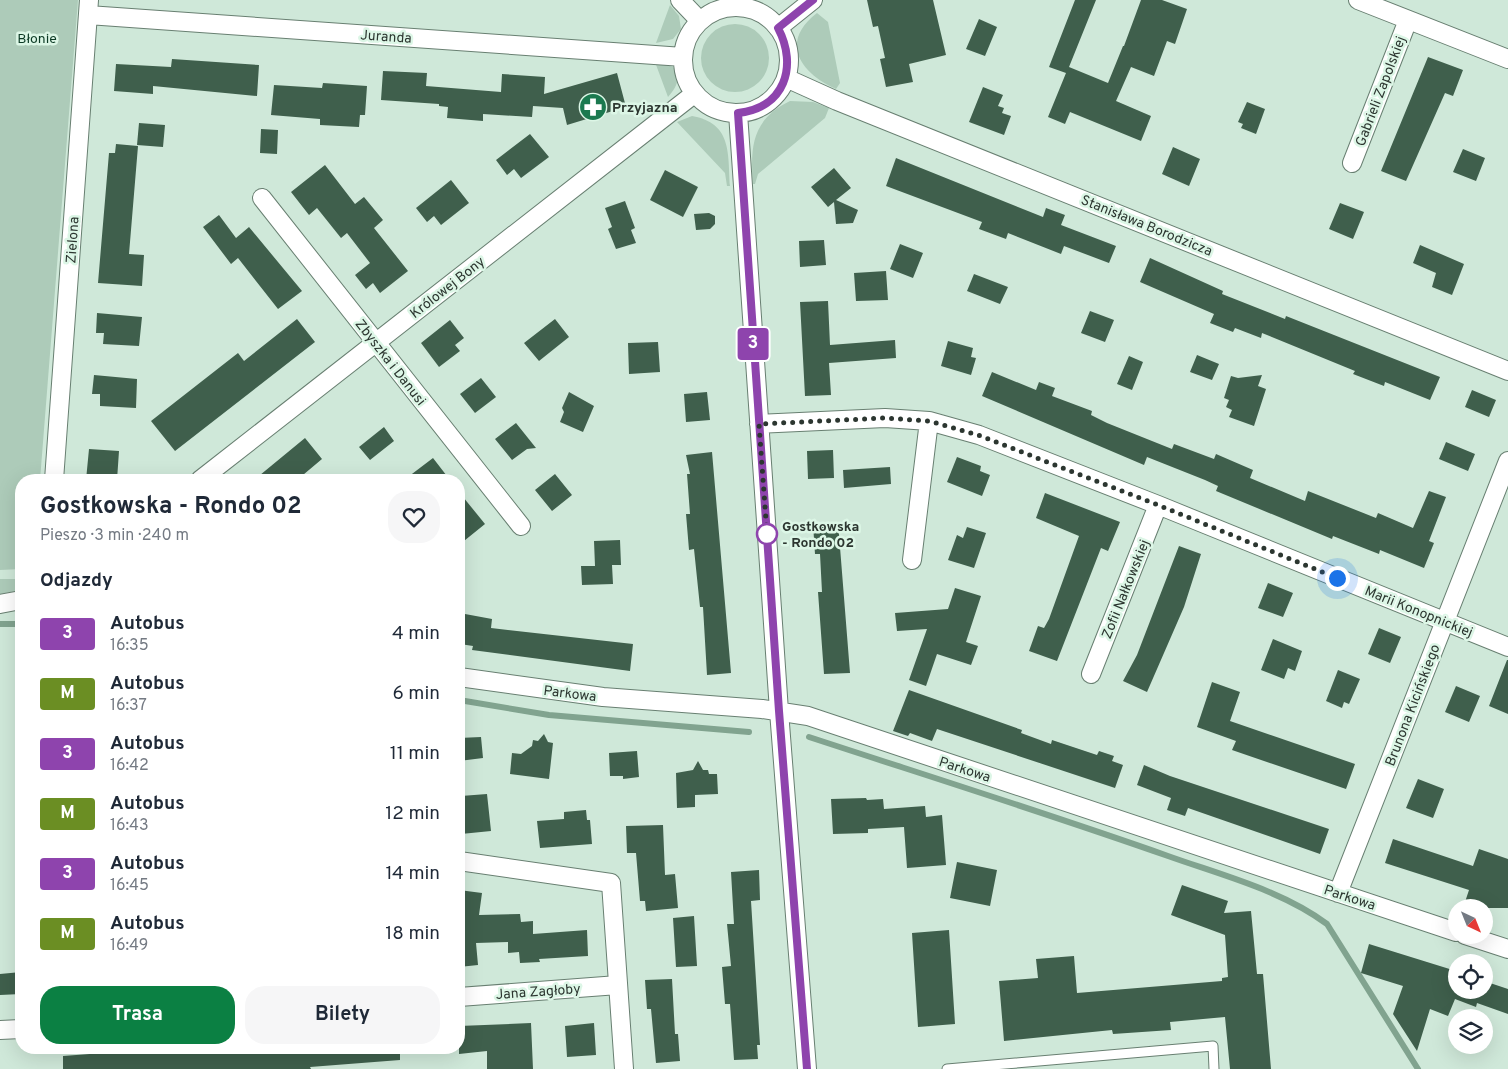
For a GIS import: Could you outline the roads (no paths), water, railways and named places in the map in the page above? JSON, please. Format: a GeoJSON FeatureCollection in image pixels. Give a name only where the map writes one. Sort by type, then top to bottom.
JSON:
{"type":"FeatureCollection","features":[{"type":"Feature","properties":{"kind":"street"},"geometry":{"type":"LineString","coordinates":[[680,0],[700,21]]}},
{"type":"Feature","properties":{"kind":"street"},"geometry":{"type":"LineString","coordinates":[[778,28],[813,0]]}},
{"type":"Feature","properties":{"kind":"street"},"geometry":{"type":"LineString","coordinates":[[1358,0],[1508,59]]}},
{"type":"Feature","properties":{"kind":"street"},"geometry":{"type":"LineString","coordinates":[[728,4],[761,13],[778,28],[786,44],[789,67],[781,88],[766,104],[748,112],[728,113],[710,106],[694,94],[685,77],[683,57],[688,38],[700,21],[728,4]]}},
{"type":"Feature","properties":{"kind":"street","name":"Juranda"},"geometry":{"type":"LineString","coordinates":[[89,7],[683,57]]}},
{"type":"Feature","properties":{"kind":"street","name":"Zielona"},"geometry":{"type":"LineString","coordinates":[[54,474],[89,7]]}},
{"type":"Feature","properties":{"kind":"street","name":"Gabrieli Zapolskiej"},"geometry":{"type":"LineString","coordinates":[[1352,163],[1408,20]]}},
{"type":"Feature","properties":{"kind":"street","name":"Stanisława Borodzicza"},"geometry":{"type":"LineString","coordinates":[[786,78],[1508,371]]}},
{"type":"Feature","properties":{"kind":"street","name":"Królowej Bony"},"geometry":{"type":"LineString","coordinates":[[208,474],[694,94]]}},
{"type":"Feature","properties":{"kind":"street"},"geometry":{"type":"LineString","coordinates":[[738,113],[779,711],[807,1069]]}},
{"type":"Feature","properties":{"kind":"street","name":"Zbyszka i Danusi"},"geometry":{"type":"LineString","coordinates":[[262,198],[521,526]]}},
{"type":"Feature","properties":{"kind":"street","name":"Marii Konopnickiej"},"geometry":{"type":"LineString","coordinates":[[759,424],[885,418],[929,421],[978,435],[1158,505],[1508,647]]}},
{"type":"Feature","properties":{"kind":"street"},"geometry":{"type":"LineString","coordinates":[[912,560],[929,421]]}},
{"type":"Feature","properties":{"kind":"street","name":"Brunona Kicińskiego"},"geometry":{"type":"LineString","coordinates":[[1338,893],[1508,461]]}},
{"type":"Feature","properties":{"kind":"street","name":"Zofii Nałkowskiej"},"geometry":{"type":"LineString","coordinates":[[1092,674],[1158,505]]}},
{"type":"Feature","properties":{"kind":"street"},"geometry":{"type":"LineString","coordinates":[[0,604],[15,601]]}},
{"type":"Feature","properties":{"kind":"street","name":"Parkowa"},"geometry":{"type":"LineString","coordinates":[[465,678],[603,697],[779,711],[808,716],[1448,929]]}},
{"type":"Feature","properties":{"kind":"street"},"geometry":{"type":"LineString","coordinates":[[465,862],[611,883],[624,1069]]}},
{"type":"Feature","properties":{"kind":"street"},"geometry":{"type":"LineString","coordinates":[[1493,944],[1508,949]]}},
{"type":"Feature","properties":{"kind":"street","name":"Jana Zagłoby"},"geometry":{"type":"LineString","coordinates":[[465,996],[618,985]]}},
{"type":"Feature","properties":{"kind":"street"},"geometry":{"type":"LineString","coordinates":[[0,1030],[15,1029]]}},
{"type":"Feature","properties":{"kind":"lane"},"geometry":{"type":"LineString","coordinates":[[948,1069],[1213,1046],[1214,1069]]}},
{"type":"Feature","properties":{"kind":"waterway"},"geometry":{"type":"LineString","coordinates":[[0,624],[15,624]]}},
{"type":"Feature","properties":{"kind":"waterway"},"geometry":{"type":"LineString","coordinates":[[465,701],[549,715],[749,732]]}},
{"type":"Feature","properties":{"kind":"waterway"},"geometry":{"type":"LineString","coordinates":[[809,737],[1033,810],[1250,884],[1309,912],[1327,924],[1418,1069]]}},
{"type":"Feature","properties":{"kind":"place","name":"Przyjazna"},"geometry":{"type":"Point","coordinates":[593,107]}},
{"type":"Feature","properties":{"kind":"place","name":"Gostkowska - Rondo 02"},"geometry":{"type":"Point","coordinates":[767,534]}},
{"type":"Feature","properties":{"kind":"park label","name":"Błonie"},"geometry":{"type":"Point","coordinates":[37,38]}}]}
